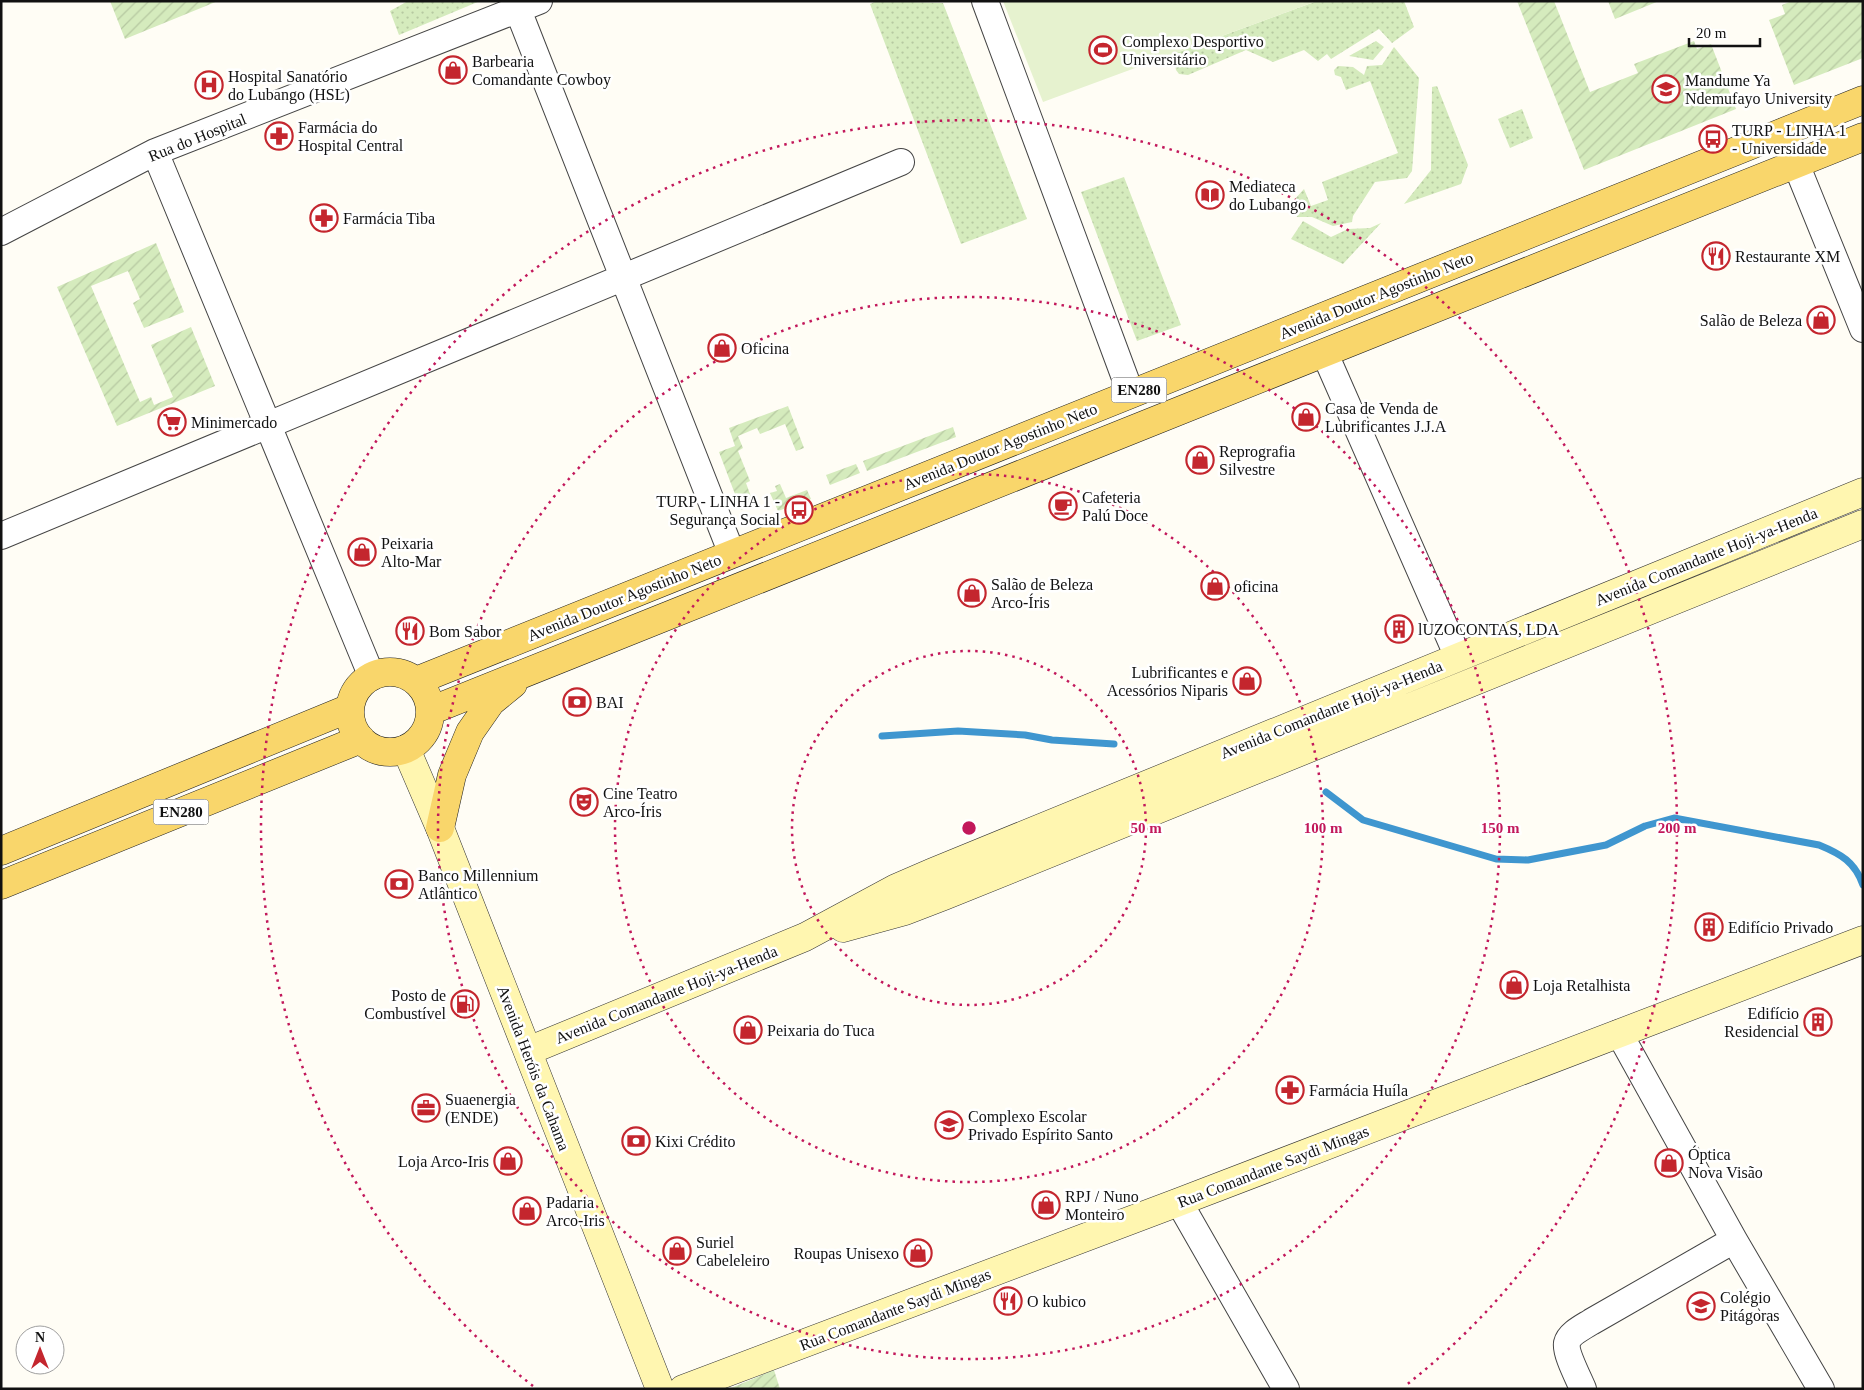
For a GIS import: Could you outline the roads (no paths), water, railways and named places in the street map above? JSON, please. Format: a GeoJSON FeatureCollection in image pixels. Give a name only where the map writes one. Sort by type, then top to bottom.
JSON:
{"type":"FeatureCollection","features":[{"type":"Feature","properties":{"kind":"main road","name":"Avenida Doutor Agostinho Neto"},"geometry":{"type":"LineString","coordinates":[[416,681],[1863,100]]}},
{"type":"Feature","properties":{"kind":"main road","name":"EN280"},"geometry":{"type":"LineString","coordinates":[[430,711],[1863,137]]}},
{"type":"Feature","properties":{"kind":"main road"},"geometry":{"type":"LineString","coordinates":[[440,828],[452,775],[470,732],[492,702],[513,684],[539,668]]}},
{"type":"Feature","properties":{"kind":"main road"},"geometry":{"type":"LineString","coordinates":[[384,673],[407,676],[416,681],[424,690],[429,700],[430,711],[429,723],[424,734],[416,743],[406,749],[384,752],[373,748],[361,739],[353,726],[350,716],[350,708],[355,693],[360,686],[372,676],[384,673]]}},
{"type":"Feature","properties":{"kind":"main road","name":"EN280"},"geometry":{"type":"LineString","coordinates":[[1,851],[350,708]]}},
{"type":"Feature","properties":{"kind":"main road","name":"EN280"},"geometry":{"type":"LineString","coordinates":[[1,885],[361,739]]}},
{"type":"Feature","properties":{"kind":"street"},"geometry":{"type":"LineString","coordinates":[[985,1],[1131,394]]}},
{"type":"Feature","properties":{"kind":"street"},"geometry":{"type":"LineString","coordinates":[[528,6],[623,278],[732,554]]}},
{"type":"Feature","properties":{"kind":"street","name":"Rua do Hospital"},"geometry":{"type":"LineString","coordinates":[[1,232],[154,152],[528,6]]}},
{"type":"Feature","properties":{"kind":"street"},"geometry":{"type":"LineString","coordinates":[[1783,132],[1863,329]]}},
{"type":"Feature","properties":{"kind":"street"},"geometry":{"type":"LineString","coordinates":[[154,152],[372,676]]}},
{"type":"Feature","properties":{"kind":"street"},"geometry":{"type":"LineString","coordinates":[[1,536],[901,162]]}},
{"type":"Feature","properties":{"kind":"street"},"geometry":{"type":"LineString","coordinates":[[1325,354],[1458,657]]}},
{"type":"Feature","properties":{"kind":"street","name":"Avenida Comandante Hoji-ya-Henda"},"geometry":{"type":"LineString","coordinates":[[528,1051],[805,937],[918,878],[1863,492]]}},
{"type":"Feature","properties":{"kind":"street","name":"Avenida Comandante Hoji-ya-Henda"},"geometry":{"type":"LineString","coordinates":[[805,937],[905,911],[944,896],[1863,524]]}},
{"type":"Feature","properties":{"kind":"street","name":"Avenida Heróis da Cahama"},"geometry":{"type":"LineString","coordinates":[[406,749],[440,828],[660,1389]]}},
{"type":"Feature","properties":{"kind":"street","name":"Rua Comandante Saydi Mingas"},"geometry":{"type":"LineString","coordinates":[[683,1389],[1179,1202],[1863,940]]}},
{"type":"Feature","properties":{"kind":"street"},"geometry":{"type":"LineString","coordinates":[[1619,1033],[1734,1240],[1821,1389]]}},
{"type":"Feature","properties":{"kind":"street"},"geometry":{"type":"LineString","coordinates":[[1179,1202],[1286,1389]]}},
{"type":"Feature","properties":{"kind":"street"},"geometry":{"type":"LineString","coordinates":[[1583,1389],[1567,1350],[1567,1342],[1572,1335],[1591,1322],[1734,1240]]}},
{"type":"Feature","properties":{"kind":"waterway"},"geometry":{"type":"LineString","coordinates":[[882,736],[958,731],[1025,735],[1052,740],[1114,744]]}},
{"type":"Feature","properties":{"kind":"waterway"},"geometry":{"type":"LineString","coordinates":[[1326,792],[1363,820],[1496,859],[1528,860],[1606,845],[1645,826],[1674,818],[1819,845],[1846,860],[1856,870],[1863,885]]}},
{"type":"Feature","properties":{"kind":"place","name":"Complexo Desportivo Universitário"},"geometry":{"type":"Point","coordinates":[1103,50]}},
{"type":"Feature","properties":{"kind":"place","name":"Barbearia Comandante Cowboy"},"geometry":{"type":"Point","coordinates":[453,70]}},
{"type":"Feature","properties":{"kind":"place","name":"Hospital Sanatório do Lubango (HSL)"},"geometry":{"type":"Point","coordinates":[209,85]}},
{"type":"Feature","properties":{"kind":"place","name":"Mandume Ya Ndemufayo University"},"geometry":{"type":"Point","coordinates":[1666,89]}},
{"type":"Feature","properties":{"kind":"place","name":"Farmácia do Hospital Central"},"geometry":{"type":"Point","coordinates":[279,136]}},
{"type":"Feature","properties":{"kind":"place","name":"TURP - LINHA 1 - Universidade"},"geometry":{"type":"Point","coordinates":[1713,139]}},
{"type":"Feature","properties":{"kind":"place","name":"Mediateca do Lubango"},"geometry":{"type":"Point","coordinates":[1210,195]}},
{"type":"Feature","properties":{"kind":"place","name":"Farmácia Tiba"},"geometry":{"type":"Point","coordinates":[324,218]}},
{"type":"Feature","properties":{"kind":"place","name":"Restaurante XM"},"geometry":{"type":"Point","coordinates":[1716,256]}},
{"type":"Feature","properties":{"kind":"place","name":"Salão de Beleza"},"geometry":{"type":"Point","coordinates":[1821,320]}},
{"type":"Feature","properties":{"kind":"place","name":"Oficina"},"geometry":{"type":"Point","coordinates":[722,348]}},
{"type":"Feature","properties":{"kind":"place","name":"Casa de Venda de Lubrificantes J.J.A"},"geometry":{"type":"Point","coordinates":[1306,417]}},
{"type":"Feature","properties":{"kind":"place","name":"Minimercado"},"geometry":{"type":"Point","coordinates":[172,422]}},
{"type":"Feature","properties":{"kind":"place","name":"Reprografia Silvestre"},"geometry":{"type":"Point","coordinates":[1200,460]}},
{"type":"Feature","properties":{"kind":"place","name":"Cafeteria Palú Doce"},"geometry":{"type":"Point","coordinates":[1063,506]}},
{"type":"Feature","properties":{"kind":"place","name":"TURP - LINHA 1 - Segurança Social"},"geometry":{"type":"Point","coordinates":[799,510]}},
{"type":"Feature","properties":{"kind":"place","name":"Peixaria Alto-Mar"},"geometry":{"type":"Point","coordinates":[362,552]}},
{"type":"Feature","properties":{"kind":"place","name":"oficina"},"geometry":{"type":"Point","coordinates":[1215,586]}},
{"type":"Feature","properties":{"kind":"place","name":"Salão de Beleza Arco-Íris"},"geometry":{"type":"Point","coordinates":[972,593]}},
{"type":"Feature","properties":{"kind":"place","name":"lUZOCONTAS, LDA"},"geometry":{"type":"Point","coordinates":[1399,629]}},
{"type":"Feature","properties":{"kind":"place","name":"Bom Sabor"},"geometry":{"type":"Point","coordinates":[410,631]}},
{"type":"Feature","properties":{"kind":"place","name":"Lubrificantes e Acessórios Niparis"},"geometry":{"type":"Point","coordinates":[1247,681]}},
{"type":"Feature","properties":{"kind":"place","name":"BAI"},"geometry":{"type":"Point","coordinates":[577,702]}},
{"type":"Feature","properties":{"kind":"place","name":"Cine Teatro Arco-Íris"},"geometry":{"type":"Point","coordinates":[584,802]}},
{"type":"Feature","properties":{"kind":"place","name":"Banco Millennium Atlântico"},"geometry":{"type":"Point","coordinates":[399,884]}},
{"type":"Feature","properties":{"kind":"place","name":"Edifício Privado"},"geometry":{"type":"Point","coordinates":[1709,927]}},
{"type":"Feature","properties":{"kind":"place","name":"Loja Retalhista"},"geometry":{"type":"Point","coordinates":[1514,985]}},
{"type":"Feature","properties":{"kind":"place","name":"Posto de Combustível"},"geometry":{"type":"Point","coordinates":[465,1004]}},
{"type":"Feature","properties":{"kind":"place","name":"Edifício Residencial"},"geometry":{"type":"Point","coordinates":[1818,1022]}},
{"type":"Feature","properties":{"kind":"place","name":"Peixaria do Tuca"},"geometry":{"type":"Point","coordinates":[748,1030]}},
{"type":"Feature","properties":{"kind":"place","name":"Farmácia Huíla"},"geometry":{"type":"Point","coordinates":[1290,1090]}},
{"type":"Feature","properties":{"kind":"place","name":"Suaenergia (ENDE)"},"geometry":{"type":"Point","coordinates":[426,1108]}},
{"type":"Feature","properties":{"kind":"place","name":"Complexo Escolar Privado Espírito Santo"},"geometry":{"type":"Point","coordinates":[949,1125]}},
{"type":"Feature","properties":{"kind":"place","name":"Kixi Crédito"},"geometry":{"type":"Point","coordinates":[636,1141]}},
{"type":"Feature","properties":{"kind":"place","name":"Loja Arco-Iris"},"geometry":{"type":"Point","coordinates":[508,1161]}},
{"type":"Feature","properties":{"kind":"place","name":"Óptica Nova Visão"},"geometry":{"type":"Point","coordinates":[1669,1163]}},
{"type":"Feature","properties":{"kind":"place","name":"RPJ / Nuno Monteiro"},"geometry":{"type":"Point","coordinates":[1046,1205]}},
{"type":"Feature","properties":{"kind":"place","name":"Padaria Arco-Iris"},"geometry":{"type":"Point","coordinates":[527,1211]}},
{"type":"Feature","properties":{"kind":"place","name":"Suriel Cabeleleiro"},"geometry":{"type":"Point","coordinates":[677,1251]}},
{"type":"Feature","properties":{"kind":"place","name":"Roupas Unisexo"},"geometry":{"type":"Point","coordinates":[918,1253]}},
{"type":"Feature","properties":{"kind":"place","name":"O kubico"},"geometry":{"type":"Point","coordinates":[1008,1301]}},
{"type":"Feature","properties":{"kind":"place","name":"Colégio Pitágoras"},"geometry":{"type":"Point","coordinates":[1701,1306]}}]}
